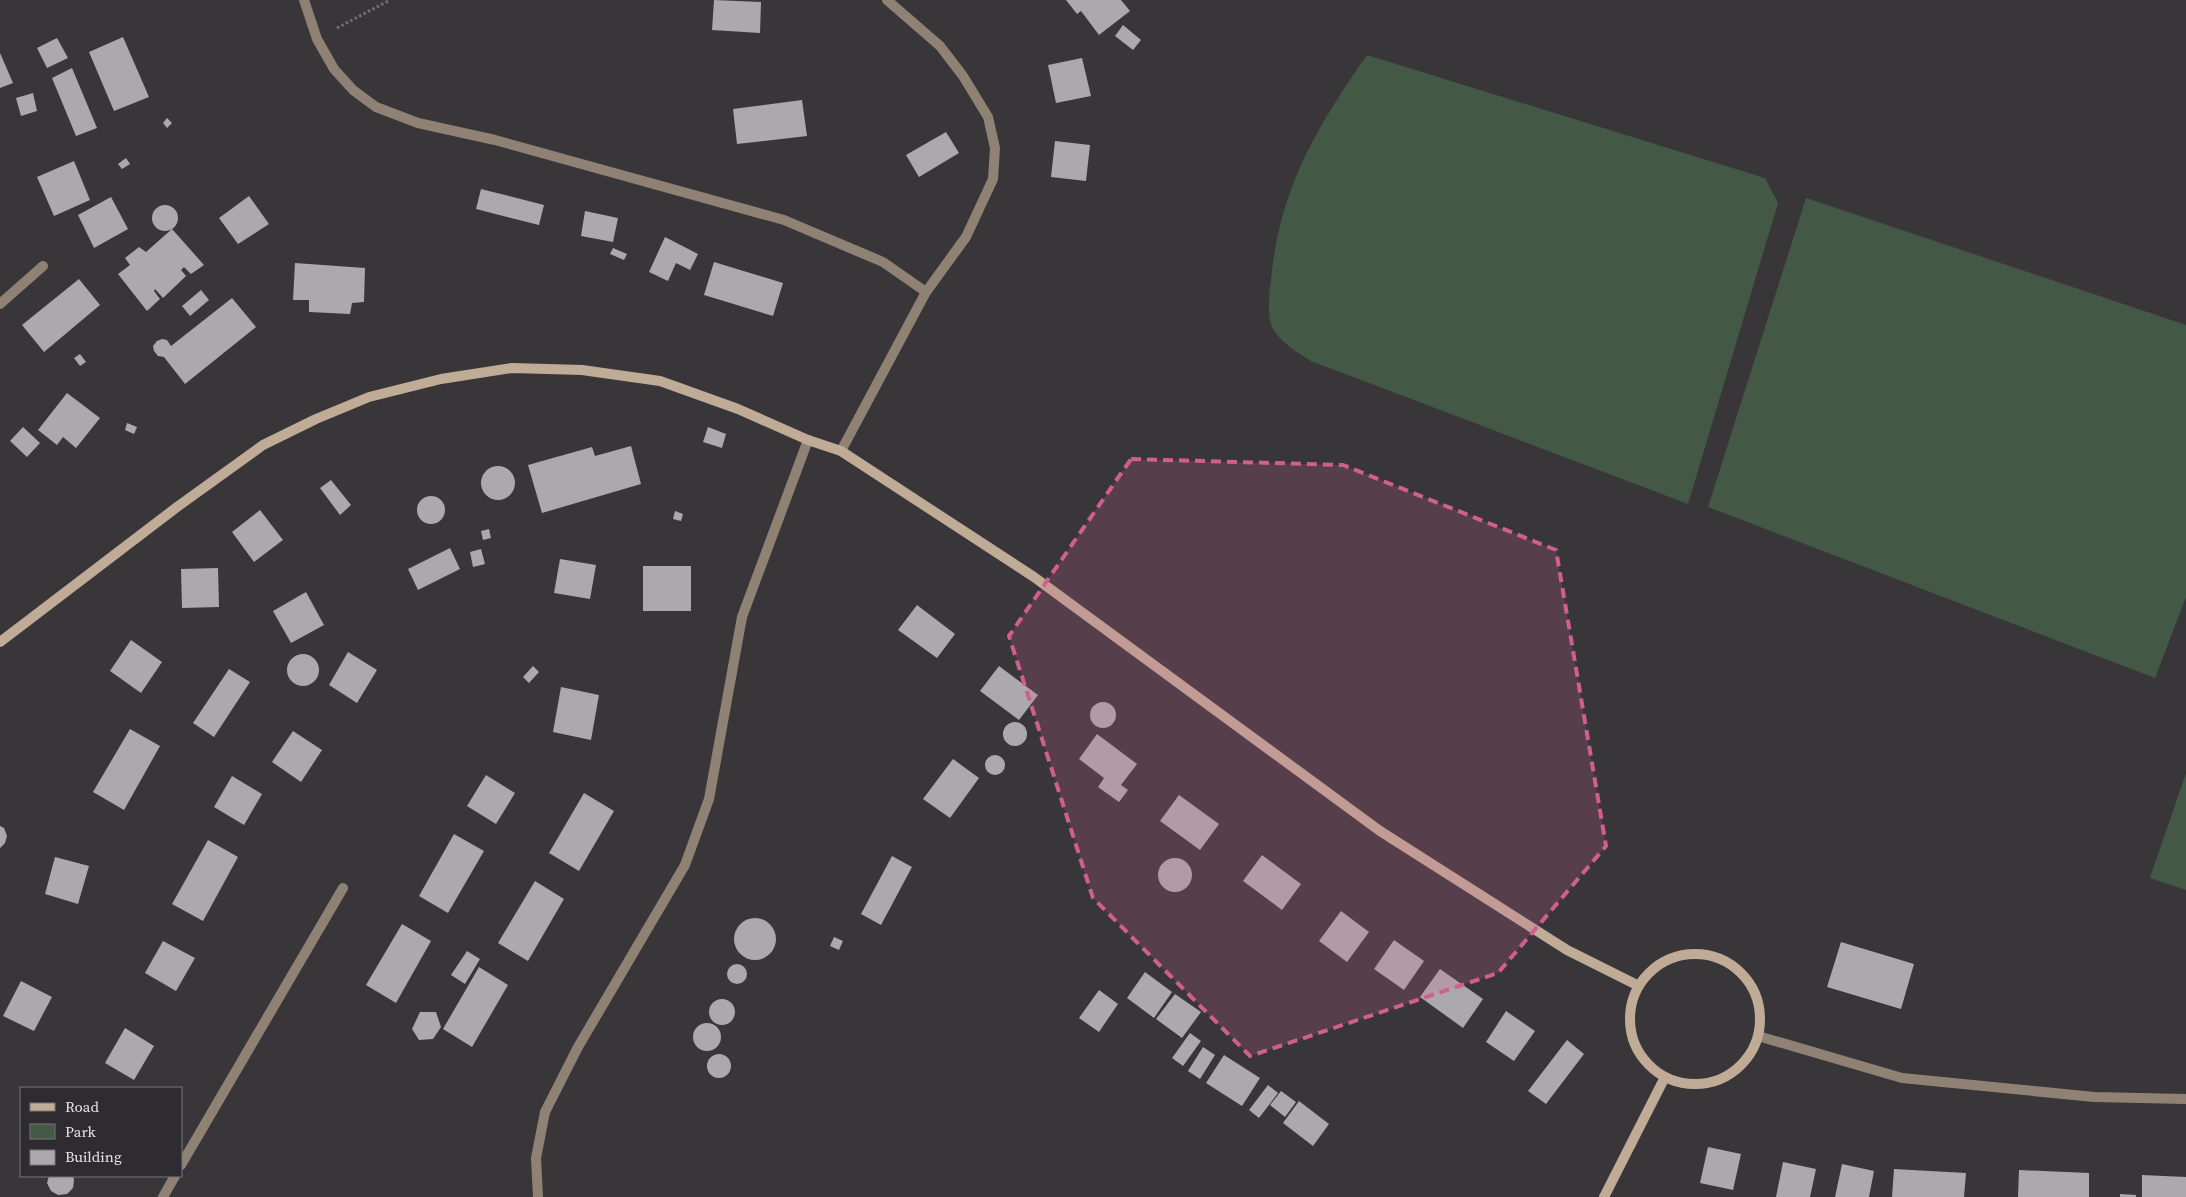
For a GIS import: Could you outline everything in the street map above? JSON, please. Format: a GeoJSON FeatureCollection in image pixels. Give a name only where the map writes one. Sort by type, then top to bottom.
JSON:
{"type":"FeatureCollection","features":[{"type":"Feature","properties":{"kind":"street"},"geometry":{"type":"LineString","coordinates":[[304,0],[316,39],[334,69],[352,90],[376,106],[418,123],[496,140],[784,220],[883,262],[926,292]]}},
{"type":"Feature","properties":{"kind":"street"},"geometry":{"type":"LineString","coordinates":[[841,451],[926,292],[966,237],[993,179],[995,148],[988,117],[963,76],[940,46],[887,0]]}},
{"type":"Feature","properties":{"kind":"street"},"geometry":{"type":"LineString","coordinates":[[0,304],[43,266]]}},
{"type":"Feature","properties":{"kind":"street"},"geometry":{"type":"LineString","coordinates":[[0,642],[177,507],[263,445],[316,419],[369,397],[441,379],[512,368],[582,370],[660,381],[738,409],[808,440],[841,451],[1034,577],[1380,831],[1567,950],[1639,986]]}},
{"type":"Feature","properties":{"kind":"street"},"geometry":{"type":"LineString","coordinates":[[538,1197],[536,1158],[545,1112],[578,1047],[685,865],[709,799],[742,617],[808,440]]}},
{"type":"Feature","properties":{"kind":"street"},"geometry":{"type":"LineString","coordinates":[[182,1163],[343,888]]}},
{"type":"Feature","properties":{"kind":"street"},"geometry":{"type":"LineString","coordinates":[[1683,955],[1702,955],[1720,959],[1736,968],[1748,982],[1757,999],[1760,1017],[1758,1036],[1749,1057],[1732,1073],[1710,1083],[1687,1084],[1664,1077],[1648,1064],[1636,1047],[1630,1027],[1631,1006],[1639,986],[1650,972],[1665,961],[1683,955]]}},
{"type":"Feature","properties":{"kind":"street"},"geometry":{"type":"LineString","coordinates":[[1758,1036],[1902,1078],[2094,1097],[2186,1098]]}},
{"type":"Feature","properties":{"kind":"street"},"geometry":{"type":"LineString","coordinates":[[1604,1197],[1664,1077]]}},
{"type":"Feature","properties":{"kind":"street"},"geometry":{"type":"LineString","coordinates":[[163,1197],[174,1177]]}},
{"type":"Feature","properties":{"kind":"path"},"geometry":{"type":"LineString","coordinates":[[316,39],[390,0]]}},
{"type":"Feature","properties":{"kind":"highlighted area"},"geometry":{"type":"Polygon","coordinates":[[[1131,459],[1343,465],[1556,550],[1606,846],[1498,973],[1250,1056],[1093,898],[1009,636],[1131,459]]]}},
{"type":"Feature","properties":{"kind":"green space"},"geometry":{"type":"Polygon","coordinates":[[[1367,55],[1765,178],[1778,203],[1688,504],[1311,361],[1290,347],[1273,329],[1269,305],[1275,247],[1291,189],[1316,135],[1367,55]]]}},
{"type":"Feature","properties":{"kind":"green space"},"geometry":{"type":"Polygon","coordinates":[[[1806,198],[2186,325],[2186,597],[2155,678],[1708,507],[1806,198]]]}},
{"type":"Feature","properties":{"kind":"green space"},"geometry":{"type":"Polygon","coordinates":[[[2186,773],[2186,890],[2150,878],[2186,773]]]}},
{"type":"Feature","properties":{"kind":"building"},"geometry":{"type":"Polygon","coordinates":[[[714,0],[761,2],[760,33],[712,30],[714,0]]]}},
{"type":"Feature","properties":{"kind":"building"},"geometry":{"type":"Polygon","coordinates":[[[1066,0],[1121,0],[1130,11],[1099,35],[1081,11],[1077,14],[1066,0]]]}},
{"type":"Feature","properties":{"kind":"building"},"geometry":{"type":"Polygon","coordinates":[[[1123,25],[1141,40],[1133,50],[1115,36],[1123,25]]]}},
{"type":"Feature","properties":{"kind":"building"},"geometry":{"type":"Polygon","coordinates":[[[123,37],[149,97],[114,111],[89,52],[123,37]]]}},
{"type":"Feature","properties":{"kind":"building"},"geometry":{"type":"Polygon","coordinates":[[[57,38],[68,58],[47,68],[37,48],[57,38]]]}},
{"type":"Feature","properties":{"kind":"building"},"geometry":{"type":"Polygon","coordinates":[[[0,53],[13,83],[0,88],[0,53]]]}},
{"type":"Feature","properties":{"kind":"building"},"geometry":{"type":"Polygon","coordinates":[[[1082,58],[1091,96],[1056,103],[1048,65],[1082,58]]]}},
{"type":"Feature","properties":{"kind":"building"},"geometry":{"type":"Polygon","coordinates":[[[72,68],[97,128],[76,136],[52,78],[72,68]]]}},
{"type":"Feature","properties":{"kind":"building"},"geometry":{"type":"Polygon","coordinates":[[[33,93],[37,111],[21,116],[16,98],[33,93]]]}},
{"type":"Feature","properties":{"kind":"building"},"geometry":{"type":"Polygon","coordinates":[[[802,100],[807,136],[737,144],[733,109],[802,100]]]}},
{"type":"Feature","properties":{"kind":"building"},"geometry":{"type":"Polygon","coordinates":[[[167,118],[172,123],[167,128],[163,123],[167,118]]]}},
{"type":"Feature","properties":{"kind":"building"},"geometry":{"type":"Polygon","coordinates":[[[946,132],[959,153],[919,177],[906,155],[946,132]]]}},
{"type":"Feature","properties":{"kind":"building"},"geometry":{"type":"Polygon","coordinates":[[[1055,141],[1090,145],[1086,181],[1051,177],[1055,141]]]}},
{"type":"Feature","properties":{"kind":"building"},"geometry":{"type":"Polygon","coordinates":[[[126,158],[130,164],[122,169],[118,164],[126,158]]]}},
{"type":"Feature","properties":{"kind":"building"},"geometry":{"type":"Polygon","coordinates":[[[74,161],[90,200],[54,216],[37,177],[74,161]]]}},
{"type":"Feature","properties":{"kind":"building"},"geometry":{"type":"Polygon","coordinates":[[[481,189],[544,205],[539,225],[476,209],[481,189]]]}},
{"type":"Feature","properties":{"kind":"building"},"geometry":{"type":"Polygon","coordinates":[[[249,196],[269,224],[238,244],[219,218],[249,196]]]}},
{"type":"Feature","properties":{"kind":"building"},"geometry":{"type":"Polygon","coordinates":[[[111,197],[128,229],[94,248],[78,215],[111,197]]]}},
{"type":"Feature","properties":{"kind":"building"},"geometry":{"type":"Polygon","coordinates":[[[165,205],[174,209],[178,218],[174,227],[165,231],[156,227],[152,218],[156,209],[165,205]]]}},
{"type":"Feature","properties":{"kind":"building"},"geometry":{"type":"Polygon","coordinates":[[[585,211],[618,218],[613,242],[581,236],[585,211]]]}},
{"type":"Feature","properties":{"kind":"building"},"geometry":{"type":"Polygon","coordinates":[[[172,229],[204,265],[191,274],[184,267],[181,270],[186,276],[163,298],[155,289],[154,291],[160,299],[147,311],[118,274],[130,265],[125,258],[139,247],[146,252],[172,229]]]}},
{"type":"Feature","properties":{"kind":"building"},"geometry":{"type":"Polygon","coordinates":[[[665,237],[698,254],[690,270],[676,263],[668,281],[649,272],[665,237]]]}},
{"type":"Feature","properties":{"kind":"building"},"geometry":{"type":"Polygon","coordinates":[[[613,248],[627,254],[624,260],[610,254],[613,248]]]}},
{"type":"Feature","properties":{"kind":"building"},"geometry":{"type":"Polygon","coordinates":[[[714,262],[783,283],[773,316],[704,295],[714,262]]]}},
{"type":"Feature","properties":{"kind":"building"},"geometry":{"type":"Polygon","coordinates":[[[295,263],[365,268],[364,302],[352,303],[350,314],[309,312],[309,300],[293,300],[295,263]]]}},
{"type":"Feature","properties":{"kind":"building"},"geometry":{"type":"Polygon","coordinates":[[[79,279],[100,305],[44,352],[22,325],[79,279]]]}},
{"type":"Feature","properties":{"kind":"building"},"geometry":{"type":"Polygon","coordinates":[[[201,290],[209,300],[190,316],[182,306],[201,290]]]}},
{"type":"Feature","properties":{"kind":"building"},"geometry":{"type":"Polygon","coordinates":[[[232,298],[256,327],[185,384],[164,357],[158,356],[153,346],[162,339],[167,340],[171,346],[232,298]]]}},
{"type":"Feature","properties":{"kind":"building"},"geometry":{"type":"Polygon","coordinates":[[[80,354],[86,362],[80,366],[74,358],[80,354]]]}},
{"type":"Feature","properties":{"kind":"building"},"geometry":{"type":"Polygon","coordinates":[[[67,393],[100,418],[76,448],[63,437],[57,445],[38,430],[67,393]]]}},
{"type":"Feature","properties":{"kind":"building"},"geometry":{"type":"Polygon","coordinates":[[[127,423],[137,427],[134,434],[125,430],[127,423]]]}},
{"type":"Feature","properties":{"kind":"building"},"geometry":{"type":"Polygon","coordinates":[[[23,427],[40,443],[27,457],[10,441],[23,427]]]}},
{"type":"Feature","properties":{"kind":"building"},"geometry":{"type":"Polygon","coordinates":[[[708,427],[726,434],[722,448],[703,442],[708,427]]]}},
{"type":"Feature","properties":{"kind":"building"},"geometry":{"type":"Polygon","coordinates":[[[631,446],[641,484],[542,513],[528,465],[592,447],[595,456],[631,446]]]}},
{"type":"Feature","properties":{"kind":"building"},"geometry":{"type":"Polygon","coordinates":[[[498,466],[505,467],[510,471],[514,476],[514,490],[510,495],[505,499],[498,500],[491,499],[486,495],[482,490],[481,483],[482,476],[486,471],[491,467],[498,466]]]}},
{"type":"Feature","properties":{"kind":"building"},"geometry":{"type":"Polygon","coordinates":[[[331,480],[351,505],[340,515],[320,488],[331,480]]]}},
{"type":"Feature","properties":{"kind":"building"},"geometry":{"type":"Polygon","coordinates":[[[431,496],[441,500],[445,510],[441,520],[431,524],[421,520],[417,510],[421,500],[431,496]]]}},
{"type":"Feature","properties":{"kind":"building"},"geometry":{"type":"Polygon","coordinates":[[[260,510],[283,540],[254,562],[232,532],[260,510]]]}},
{"type":"Feature","properties":{"kind":"building"},"geometry":{"type":"Polygon","coordinates":[[[675,511],[683,514],[681,521],[673,519],[675,511]]]}},
{"type":"Feature","properties":{"kind":"building"},"geometry":{"type":"Polygon","coordinates":[[[489,529],[491,538],[483,540],[481,531],[489,529]]]}},
{"type":"Feature","properties":{"kind":"building"},"geometry":{"type":"Polygon","coordinates":[[[450,548],[460,569],[418,590],[408,569],[450,548]]]}},
{"type":"Feature","properties":{"kind":"building"},"geometry":{"type":"Polygon","coordinates":[[[481,549],[485,564],[473,567],[470,552],[481,549]]]}},
{"type":"Feature","properties":{"kind":"building"},"geometry":{"type":"Polygon","coordinates":[[[560,559],[596,565],[590,599],[554,593],[560,559]]]}},
{"type":"Feature","properties":{"kind":"building"},"geometry":{"type":"Polygon","coordinates":[[[643,566],[691,566],[691,611],[643,611],[643,566]]]}},
{"type":"Feature","properties":{"kind":"building"},"geometry":{"type":"Polygon","coordinates":[[[218,568],[219,607],[182,608],[181,569],[218,568]]]}},
{"type":"Feature","properties":{"kind":"building"},"geometry":{"type":"Polygon","coordinates":[[[306,592],[324,625],[291,643],[273,611],[306,592]]]}},
{"type":"Feature","properties":{"kind":"building"},"geometry":{"type":"Polygon","coordinates":[[[917,605],[955,634],[937,658],[898,630],[917,605]]]}},
{"type":"Feature","properties":{"kind":"building"},"geometry":{"type":"Polygon","coordinates":[[[131,640],[162,662],[141,693],[110,671],[131,640]]]}},
{"type":"Feature","properties":{"kind":"building"},"geometry":{"type":"Polygon","coordinates":[[[348,652],[377,670],[357,703],[329,685],[348,652]]]}},
{"type":"Feature","properties":{"kind":"building"},"geometry":{"type":"Polygon","coordinates":[[[303,654],[314,659],[319,670],[314,681],[303,686],[292,681],[287,670],[292,659],[303,654]]]}},
{"type":"Feature","properties":{"kind":"building"},"geometry":{"type":"Polygon","coordinates":[[[533,666],[539,672],[529,683],[523,677],[533,666]]]}},
{"type":"Feature","properties":{"kind":"building"},"geometry":{"type":"Polygon","coordinates":[[[999,666],[1038,695],[1019,720],[980,691],[999,666]]]}},
{"type":"Feature","properties":{"kind":"building"},"geometry":{"type":"Polygon","coordinates":[[[229,669],[250,682],[214,737],[193,723],[229,669]]]}},
{"type":"Feature","properties":{"kind":"building"},"geometry":{"type":"Polygon","coordinates":[[[561,687],[599,695],[591,740],[553,732],[561,687]]]}},
{"type":"Feature","properties":{"kind":"building"},"geometry":{"type":"Polygon","coordinates":[[[1103,702],[1112,706],[1116,715],[1112,724],[1103,728],[1094,724],[1090,715],[1094,706],[1103,702]]]}},
{"type":"Feature","properties":{"kind":"building"},"geometry":{"type":"Polygon","coordinates":[[[1015,722],[1024,725],[1027,734],[1024,743],[1015,746],[1006,743],[1003,734],[1006,725],[1015,722]]]}},
{"type":"Feature","properties":{"kind":"building"},"geometry":{"type":"Polygon","coordinates":[[[130,729],[160,746],[124,810],[93,792],[130,729]]]}},
{"type":"Feature","properties":{"kind":"building"},"geometry":{"type":"Polygon","coordinates":[[[293,731],[322,750],[301,782],[272,762],[293,731]]]}},
{"type":"Feature","properties":{"kind":"building"},"geometry":{"type":"Polygon","coordinates":[[[1097,734],[1137,764],[1121,785],[1128,790],[1119,802],[1098,787],[1104,778],[1079,759],[1097,734]]]}},
{"type":"Feature","properties":{"kind":"building"},"geometry":{"type":"Polygon","coordinates":[[[995,755],[1002,758],[1005,765],[1002,772],[995,775],[988,772],[985,765],[988,758],[995,755]]]}},
{"type":"Feature","properties":{"kind":"building"},"geometry":{"type":"Polygon","coordinates":[[[953,759],[979,778],[950,818],[923,799],[953,759]]]}},
{"type":"Feature","properties":{"kind":"building"},"geometry":{"type":"Polygon","coordinates":[[[486,775],[515,793],[496,824],[467,806],[486,775]]]}},
{"type":"Feature","properties":{"kind":"building"},"geometry":{"type":"Polygon","coordinates":[[[232,776],[262,794],[244,825],[214,807],[232,776]]]}},
{"type":"Feature","properties":{"kind":"building"},"geometry":{"type":"Polygon","coordinates":[[[584,793],[614,811],[579,871],[549,853],[584,793]]]}},
{"type":"Feature","properties":{"kind":"building"},"geometry":{"type":"Polygon","coordinates":[[[1179,795],[1219,824],[1200,850],[1160,821],[1179,795]]]}},
{"type":"Feature","properties":{"kind":"building"},"geometry":{"type":"Polygon","coordinates":[[[0,826],[4,828],[7,836],[5,843],[0,848],[0,826]]]}},
{"type":"Feature","properties":{"kind":"building"},"geometry":{"type":"Polygon","coordinates":[[[454,834],[484,851],[448,913],[419,896],[454,834]]]}},
{"type":"Feature","properties":{"kind":"building"},"geometry":{"type":"Polygon","coordinates":[[[208,840],[238,857],[203,921],[172,904],[208,840]]]}},
{"type":"Feature","properties":{"kind":"building"},"geometry":{"type":"Polygon","coordinates":[[[1262,855],[1301,884],[1282,910],[1243,881],[1262,855]]]}},
{"type":"Feature","properties":{"kind":"building"},"geometry":{"type":"Polygon","coordinates":[[[892,856],[912,867],[881,925],[861,914],[892,856]]]}},
{"type":"Feature","properties":{"kind":"building"},"geometry":{"type":"Polygon","coordinates":[[[55,857],[89,866],[78,904],[45,894],[55,857]]]}},
{"type":"Feature","properties":{"kind":"building"},"geometry":{"type":"Polygon","coordinates":[[[1175,858],[1182,859],[1187,863],[1191,868],[1191,882],[1187,887],[1182,891],[1175,892],[1168,891],[1163,887],[1159,882],[1158,875],[1159,868],[1163,863],[1168,859],[1175,858]]]}},
{"type":"Feature","properties":{"kind":"building"},"geometry":{"type":"Polygon","coordinates":[[[535,881],[564,899],[528,961],[498,943],[535,881]]]}},
{"type":"Feature","properties":{"kind":"building"},"geometry":{"type":"Polygon","coordinates":[[[1341,911],[1369,932],[1347,962],[1319,941],[1341,911]]]}},
{"type":"Feature","properties":{"kind":"building"},"geometry":{"type":"Polygon","coordinates":[[[759,918],[767,921],[773,927],[776,939],[773,951],[767,957],[751,960],[743,957],[737,951],[734,935],[737,927],[743,921],[759,918]]]}},
{"type":"Feature","properties":{"kind":"building"},"geometry":{"type":"Polygon","coordinates":[[[402,924],[431,941],[396,1003],[366,985],[402,924]]]}},
{"type":"Feature","properties":{"kind":"building"},"geometry":{"type":"Polygon","coordinates":[[[834,937],[843,941],[839,950],[830,946],[834,937]]]}},
{"type":"Feature","properties":{"kind":"building"},"geometry":{"type":"Polygon","coordinates":[[[1394,940],[1424,961],[1404,990],[1374,969],[1394,940]]]}},
{"type":"Feature","properties":{"kind":"building"},"geometry":{"type":"Polygon","coordinates":[[[163,941],[195,958],[176,991],[145,973],[163,941]]]}},
{"type":"Feature","properties":{"kind":"building"},"geometry":{"type":"Polygon","coordinates":[[[1841,942],[1914,964],[1901,1009],[1827,987],[1841,942]]]}},
{"type":"Feature","properties":{"kind":"building"},"geometry":{"type":"Polygon","coordinates":[[[467,951],[480,959],[465,984],[451,975],[467,951]]]}},
{"type":"Feature","properties":{"kind":"building"},"geometry":{"type":"Polygon","coordinates":[[[737,964],[744,967],[747,974],[744,981],[737,984],[730,981],[727,974],[730,967],[737,964]]]}},
{"type":"Feature","properties":{"kind":"building"},"geometry":{"type":"Polygon","coordinates":[[[479,967],[508,985],[472,1047],[443,1029],[479,967]]]}},
{"type":"Feature","properties":{"kind":"building"},"geometry":{"type":"Polygon","coordinates":[[[1440,969],[1483,999],[1463,1028],[1420,997],[1440,969]]]}},
{"type":"Feature","properties":{"kind":"building"},"geometry":{"type":"Polygon","coordinates":[[[1145,972],[1172,992],[1154,1018],[1127,998],[1145,972]]]}},
{"type":"Feature","properties":{"kind":"building"},"geometry":{"type":"Polygon","coordinates":[[[21,981],[52,997],[34,1031],[3,1016],[21,981]]]}},
{"type":"Feature","properties":{"kind":"building"},"geometry":{"type":"Polygon","coordinates":[[[1099,990],[1118,1004],[1099,1032],[1079,1018],[1099,990]]]}},
{"type":"Feature","properties":{"kind":"building"},"geometry":{"type":"Polygon","coordinates":[[[1175,994],[1201,1012],[1182,1038],[1156,1019],[1175,994]]]}},
{"type":"Feature","properties":{"kind":"building"},"geometry":{"type":"Polygon","coordinates":[[[722,999],[731,1003],[735,1012],[731,1021],[722,1025],[713,1021],[709,1012],[713,1003],[722,999]]]}},
{"type":"Feature","properties":{"kind":"building"},"geometry":{"type":"Polygon","coordinates":[[[1506,1011],[1535,1031],[1514,1061],[1486,1042],[1506,1011]]]}},
{"type":"Feature","properties":{"kind":"building"},"geometry":{"type":"Polygon","coordinates":[[[420,1012],[436,1012],[441,1027],[433,1039],[419,1040],[412,1029],[420,1012]]]}},
{"type":"Feature","properties":{"kind":"building"},"geometry":{"type":"Polygon","coordinates":[[[707,1023],[717,1027],[721,1037],[717,1047],[707,1051],[697,1047],[693,1037],[697,1027],[707,1023]]]}},
{"type":"Feature","properties":{"kind":"building"},"geometry":{"type":"Polygon","coordinates":[[[125,1028],[154,1046],[134,1080],[105,1063],[125,1028]]]}},
{"type":"Feature","properties":{"kind":"building"},"geometry":{"type":"Polygon","coordinates":[[[1190,1033],[1201,1041],[1183,1066],[1172,1058],[1190,1033]]]}},
{"type":"Feature","properties":{"kind":"building"},"geometry":{"type":"Polygon","coordinates":[[[1567,1040],[1584,1054],[1546,1104],[1528,1091],[1567,1040]]]}},
{"type":"Feature","properties":{"kind":"building"},"geometry":{"type":"Polygon","coordinates":[[[1203,1047],[1215,1055],[1200,1079],[1188,1071],[1203,1047]]]}},
{"type":"Feature","properties":{"kind":"building"},"geometry":{"type":"Polygon","coordinates":[[[719,1054],[728,1057],[731,1066],[728,1075],[719,1078],[710,1075],[707,1066],[710,1057],[719,1054]]]}},
{"type":"Feature","properties":{"kind":"building"},"geometry":{"type":"Polygon","coordinates":[[[1224,1055],[1260,1078],[1242,1106],[1206,1083],[1224,1055]]]}},
{"type":"Feature","properties":{"kind":"building"},"geometry":{"type":"Polygon","coordinates":[[[1268,1085],[1278,1093],[1259,1118],[1249,1110],[1268,1085]]]}},
{"type":"Feature","properties":{"kind":"building"},"geometry":{"type":"Polygon","coordinates":[[[1281,1091],[1296,1102],[1285,1117],[1270,1105],[1281,1091]]]}},
{"type":"Feature","properties":{"kind":"building"},"geometry":{"type":"Polygon","coordinates":[[[1299,1101],[1329,1124],[1313,1146],[1283,1123],[1299,1101]]]}},
{"type":"Feature","properties":{"kind":"building"},"geometry":{"type":"Polygon","coordinates":[[[1708,1147],[1741,1154],[1733,1190],[1700,1183],[1708,1147]]]}},
{"type":"Feature","properties":{"kind":"building"},"geometry":{"type":"Polygon","coordinates":[[[1783,1162],[1816,1169],[1810,1197],[1776,1197],[1783,1162]]]}},
{"type":"Feature","properties":{"kind":"building"},"geometry":{"type":"Polygon","coordinates":[[[1842,1164],[1874,1171],[1869,1197],[1835,1197],[1842,1164]]]}},
{"type":"Feature","properties":{"kind":"building"},"geometry":{"type":"Polygon","coordinates":[[[1894,1169],[1966,1173],[1964,1197],[1892,1197],[1894,1169]]]}},
{"type":"Feature","properties":{"kind":"building"},"geometry":{"type":"Polygon","coordinates":[[[2019,1170],[2089,1173],[2089,1197],[2018,1197],[2019,1170]]]}},
{"type":"Feature","properties":{"kind":"building"},"geometry":{"type":"Polygon","coordinates":[[[2142,1175],[2186,1177],[2186,1197],[2142,1197],[2142,1175]]]}},
{"type":"Feature","properties":{"kind":"building"},"geometry":{"type":"Polygon","coordinates":[[[49,1177],[73,1177],[74,1180],[73,1188],[67,1194],[58,1195],[51,1191],[47,1183],[49,1177]]]}},
{"type":"Feature","properties":{"kind":"building"},"geometry":{"type":"Polygon","coordinates":[[[2120,1194],[2136,1195],[2136,1197],[2120,1197],[2120,1194]]]}}]}
